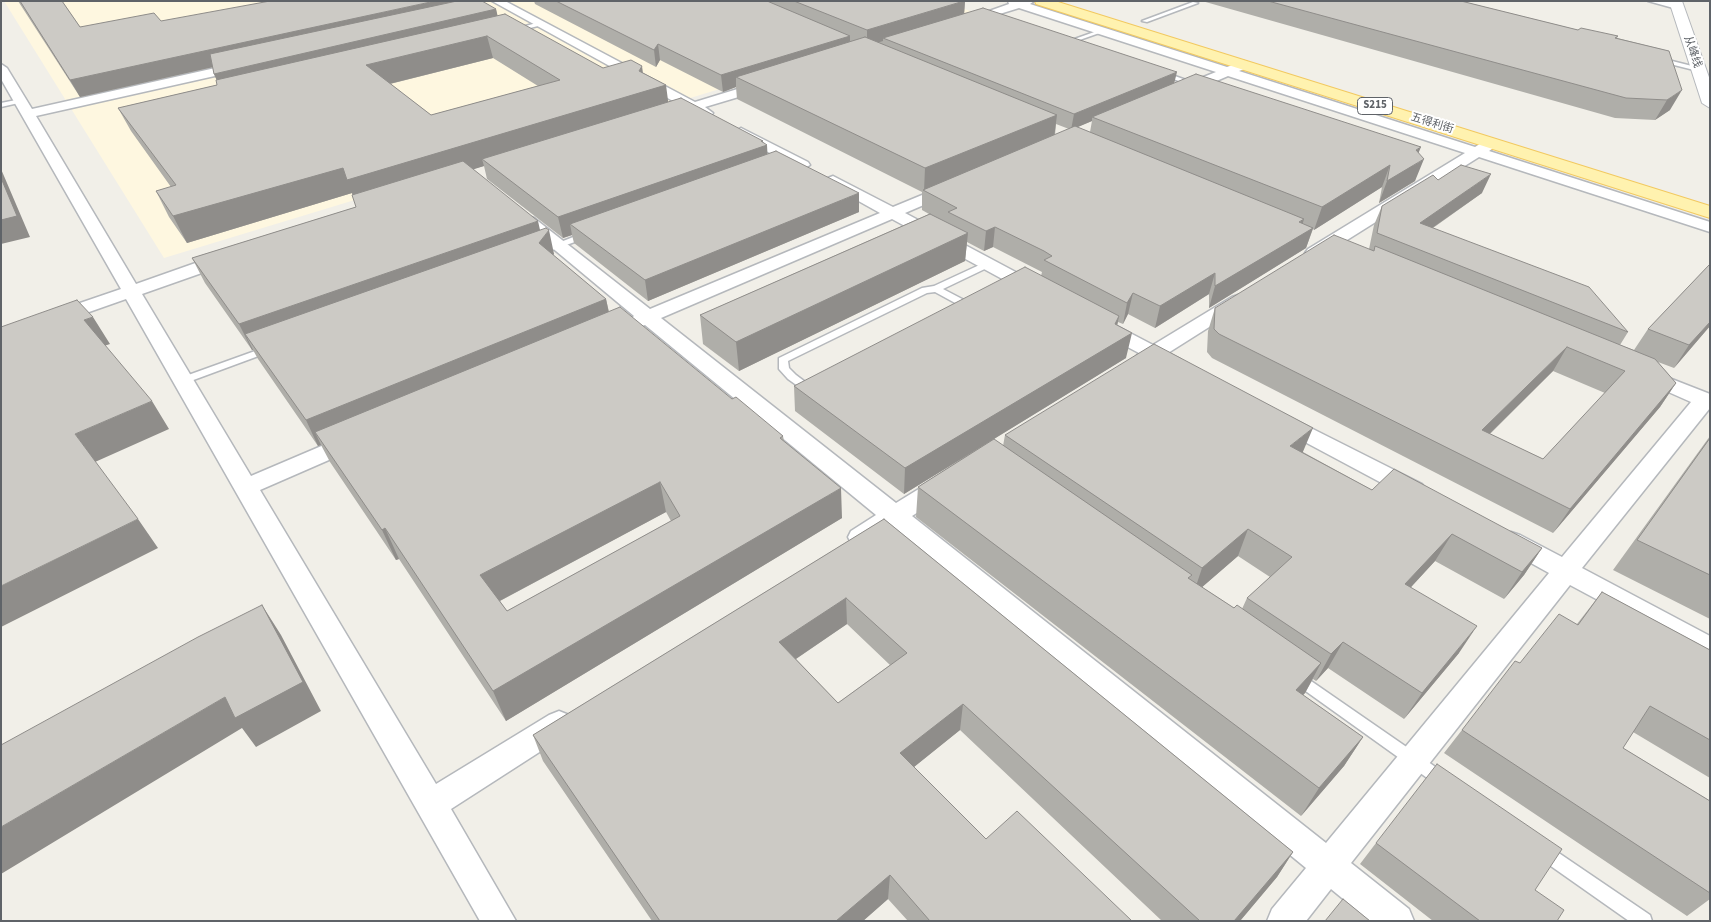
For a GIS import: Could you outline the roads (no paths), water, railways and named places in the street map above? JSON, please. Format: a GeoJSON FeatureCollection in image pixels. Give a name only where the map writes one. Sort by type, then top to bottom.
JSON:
{"type":"FeatureCollection","features":[{"type":"Feature","properties":{"kind":"main road","name":"五得利街"},"geometry":{"type":"LineString","coordinates":[[1041,1],[1235,68],[1490,142],[1710,212]]}},
{"type":"Feature","properties":{"kind":"main road","name":"五得利街"},"geometry":{"type":"LineString","coordinates":[[1081,1],[1145,21],[1490,142]]}},
{"type":"Feature","properties":{"kind":"street"},"geometry":{"type":"LineString","coordinates":[[1653,1],[1676,4]]}},
{"type":"Feature","properties":{"kind":"street"},"geometry":{"type":"LineString","coordinates":[[949,26],[991,16],[1019,2],[1102,31],[1235,68]]}},
{"type":"Feature","properties":{"kind":"street","name":"从峰线"},"geometry":{"type":"LineString","coordinates":[[1676,4],[1710,103]]}},
{"type":"Feature","properties":{"kind":"street"},"geometry":{"type":"LineString","coordinates":[[505,6],[723,122],[788,162],[892,213],[1046,296]]}},
{"type":"Feature","properties":{"kind":"street"},"geometry":{"type":"LineString","coordinates":[[17,107],[259,63]]}},
{"type":"Feature","properties":{"kind":"street"},"geometry":{"type":"LineString","coordinates":[[1169,96],[1235,68]]}},
{"type":"Feature","properties":{"kind":"street"},"geometry":{"type":"LineString","coordinates":[[4,76],[17,107],[131,290],[498,921]]}},
{"type":"Feature","properties":{"kind":"street"},"geometry":{"type":"LineString","coordinates":[[676,113],[785,78]]}},
{"type":"Feature","properties":{"kind":"street"},"geometry":{"type":"LineString","coordinates":[[1295,265],[1490,142],[1710,227]]}},
{"type":"Feature","properties":{"kind":"street"},"geometry":{"type":"LineString","coordinates":[[619,329],[964,183]]}},
{"type":"Feature","properties":{"kind":"street"},"geometry":{"type":"LineString","coordinates":[[511,208],[548,248],[647,317],[1397,921]]}},
{"type":"Feature","properties":{"kind":"street"},"geometry":{"type":"LineString","coordinates":[[1,337],[131,290],[245,252]]}},
{"type":"Feature","properties":{"kind":"street"},"geometry":{"type":"LineString","coordinates":[[1129,369],[1254,291]]}},
{"type":"Feature","properties":{"kind":"street"},"geometry":{"type":"LineString","coordinates":[[1088,318],[1189,371]]}},
{"type":"Feature","properties":{"kind":"street"},"geometry":{"type":"LineString","coordinates":[[1284,921],[1566,571],[1707,401],[1631,369]]}},
{"type":"Feature","properties":{"kind":"street"},"geometry":{"type":"LineString","coordinates":[[1267,412],[1432,499]]}},
{"type":"Feature","properties":{"kind":"street"},"geometry":{"type":"LineString","coordinates":[[246,487],[373,433]]}},
{"type":"Feature","properties":{"kind":"street"},"geometry":{"type":"LineString","coordinates":[[843,547],[961,474]]}},
{"type":"Feature","properties":{"kind":"street"},"geometry":{"type":"LineString","coordinates":[[1493,531],[1710,649]]}},
{"type":"Feature","properties":{"kind":"street"},"geometry":{"type":"LineString","coordinates":[[431,804],[574,715]]}},
{"type":"Feature","properties":{"kind":"lane"},"geometry":{"type":"LineString","coordinates":[[1145,21],[1195,3]]}},
{"type":"Feature","properties":{"kind":"lane"},"geometry":{"type":"LineString","coordinates":[[502,33],[540,24]]}},
{"type":"Feature","properties":{"kind":"lane"},"geometry":{"type":"LineString","coordinates":[[1070,42],[1102,31]]}},
{"type":"Feature","properties":{"kind":"lane"},"geometry":{"type":"LineString","coordinates":[[1060,39],[1078,46]]}},
{"type":"Feature","properties":{"kind":"lane"},"geometry":{"type":"LineString","coordinates":[[1650,57],[1698,69]]}},
{"type":"Feature","properties":{"kind":"lane"},"geometry":{"type":"LineString","coordinates":[[1150,70],[1195,85]]}},
{"type":"Feature","properties":{"kind":"lane"},"geometry":{"type":"LineString","coordinates":[[548,248],[594,232]]}},
{"type":"Feature","properties":{"kind":"lane"},"geometry":{"type":"LineString","coordinates":[[823,385],[806,387],[784,369],[783,360],[925,290],[936,289],[988,264]]}},
{"type":"Feature","properties":{"kind":"lane"},"geometry":{"type":"LineString","coordinates":[[936,289],[961,302],[964,309],[948,318]]}},
{"type":"Feature","properties":{"kind":"lane"},"geometry":{"type":"LineString","coordinates":[[184,380],[277,346]]}},
{"type":"Feature","properties":{"kind":"lane"},"geometry":{"type":"LineString","coordinates":[[1285,669],[1454,788]]}},
{"type":"Feature","properties":{"kind":"lane"},"geometry":{"type":"LineString","coordinates":[[1533,843],[1644,921]]}}]}
